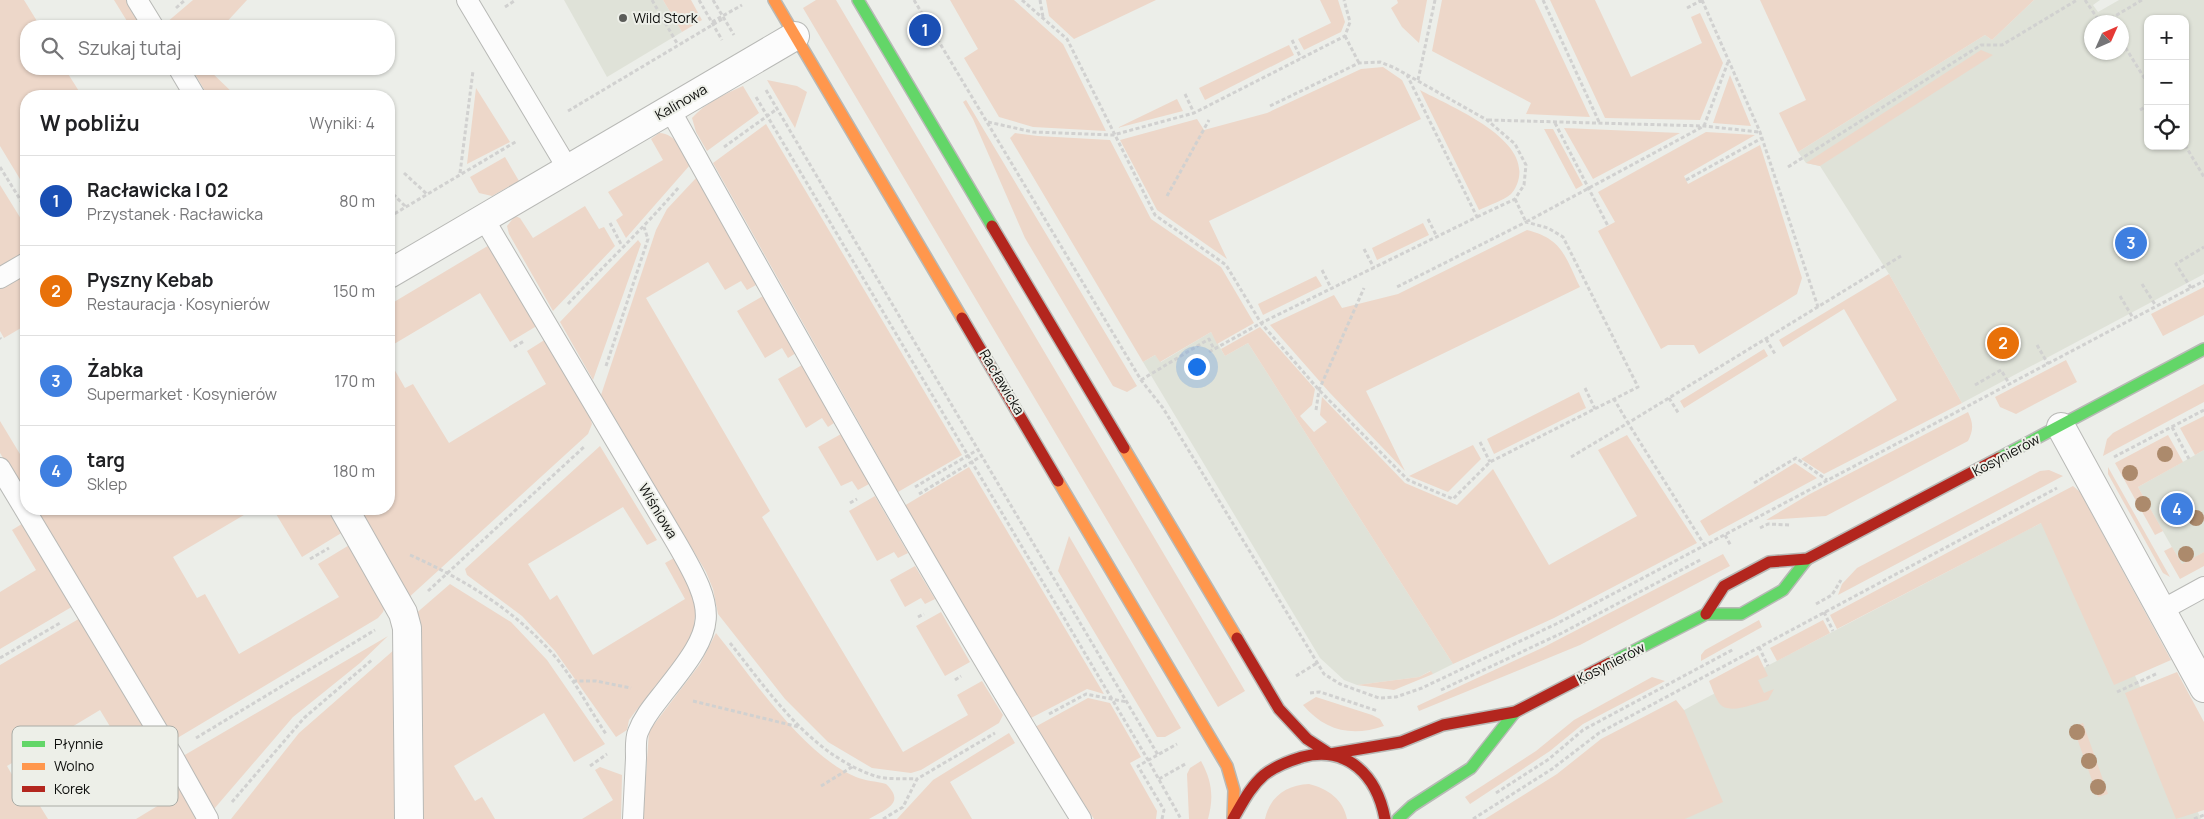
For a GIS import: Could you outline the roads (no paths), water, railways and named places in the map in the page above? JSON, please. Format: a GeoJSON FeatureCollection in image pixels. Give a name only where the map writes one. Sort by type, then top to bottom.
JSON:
{"type":"FeatureCollection","features":[{"type":"Feature","properties":{"kind":"street","name":"Racławicka"},"geometry":{"type":"LineString","coordinates":[[774,0],[1227,766],[1234,790],[1233,819]]}},
{"type":"Feature","properties":{"kind":"street"},"geometry":{"type":"LineString","coordinates":[[858,0],[1279,709],[1307,739],[1330,754],[1351,763],[1367,777],[1380,796],[1385,819]]}},
{"type":"Feature","properties":{"kind":"street","name":"Kalinowa"},"geometry":{"type":"LineString","coordinates":[[395,270],[669,108],[795,36]]}},
{"type":"Feature","properties":{"kind":"street","name":"Kosynierów"},"geometry":{"type":"LineString","coordinates":[[1706,614],[1724,586],[1769,562],[1807,559],[2204,349]]}},
{"type":"Feature","properties":{"kind":"street"},"geometry":{"type":"LineString","coordinates":[[2061,426],[2204,688]]}},
{"type":"Feature","properties":{"kind":"street"},"geometry":{"type":"LineString","coordinates":[[348,515],[403,613],[406,628],[409,819]]}},
{"type":"Feature","properties":{"kind":"street","name":"Kosynierów"},"geometry":{"type":"LineString","coordinates":[[1233,819],[1244,799],[1269,772],[1283,764],[1310,755],[1330,754],[1401,742],[1443,725],[1516,712],[1706,614],[1740,614],[1783,590],[1807,559]]}},
{"type":"Feature","properties":{"kind":"street","name":"Kosynierów"},"geometry":{"type":"LineString","coordinates":[[1398,819],[1412,806],[1471,768],[1516,712]]}},
{"type":"Feature","properties":{"kind":"lane"},"geometry":{"type":"LineString","coordinates":[[137,0],[149,20]]}},
{"type":"Feature","properties":{"kind":"lane"},"geometry":{"type":"LineString","coordinates":[[467,0],[568,169]]}},
{"type":"Feature","properties":{"kind":"lane"},"geometry":{"type":"LineString","coordinates":[[183,75],[191,90]]}},
{"type":"Feature","properties":{"kind":"lane"},"geometry":{"type":"LineString","coordinates":[[669,108],[895,508],[1019,719],[1082,819]]}},
{"type":"Feature","properties":{"kind":"lane","name":"Wiśniowa"},"geometry":{"type":"LineString","coordinates":[[484,218],[698,580],[704,595],[706,613],[704,633],[692,657],[648,712],[637,734],[633,819]]}},
{"type":"Feature","properties":{"kind":"lane"},"geometry":{"type":"LineString","coordinates":[[0,278],[20,266]]}},
{"type":"Feature","properties":{"kind":"lane"},"geometry":{"type":"LineString","coordinates":[[0,468],[20,501]]}},
{"type":"Feature","properties":{"kind":"lane"},"geometry":{"type":"LineString","coordinates":[[29,515],[154,726]]}},
{"type":"Feature","properties":{"kind":"lane"},"geometry":{"type":"LineString","coordinates":[[2162,610],[2204,587]]}},
{"type":"Feature","properties":{"kind":"lane"},"geometry":{"type":"LineString","coordinates":[[178,768],[208,819]]}},
{"type":"Feature","properties":{"kind":"place","name":"Wild Stork"},"geometry":{"type":"Point","coordinates":[623,18]}},
{"type":"Feature","properties":{"kind":"place","name":"Racławicka I 02"},"geometry":{"type":"Point","coordinates":[925,30]}},
{"type":"Feature","properties":{"kind":"place","name":"Żabka"},"geometry":{"type":"Point","coordinates":[2131,243]}},
{"type":"Feature","properties":{"kind":"place","name":"Pyszny Kebab"},"geometry":{"type":"Point","coordinates":[2003,343]}},
{"type":"Feature","properties":{"kind":"place","name":"targ"},"geometry":{"type":"Point","coordinates":[2177,509]}}]}
